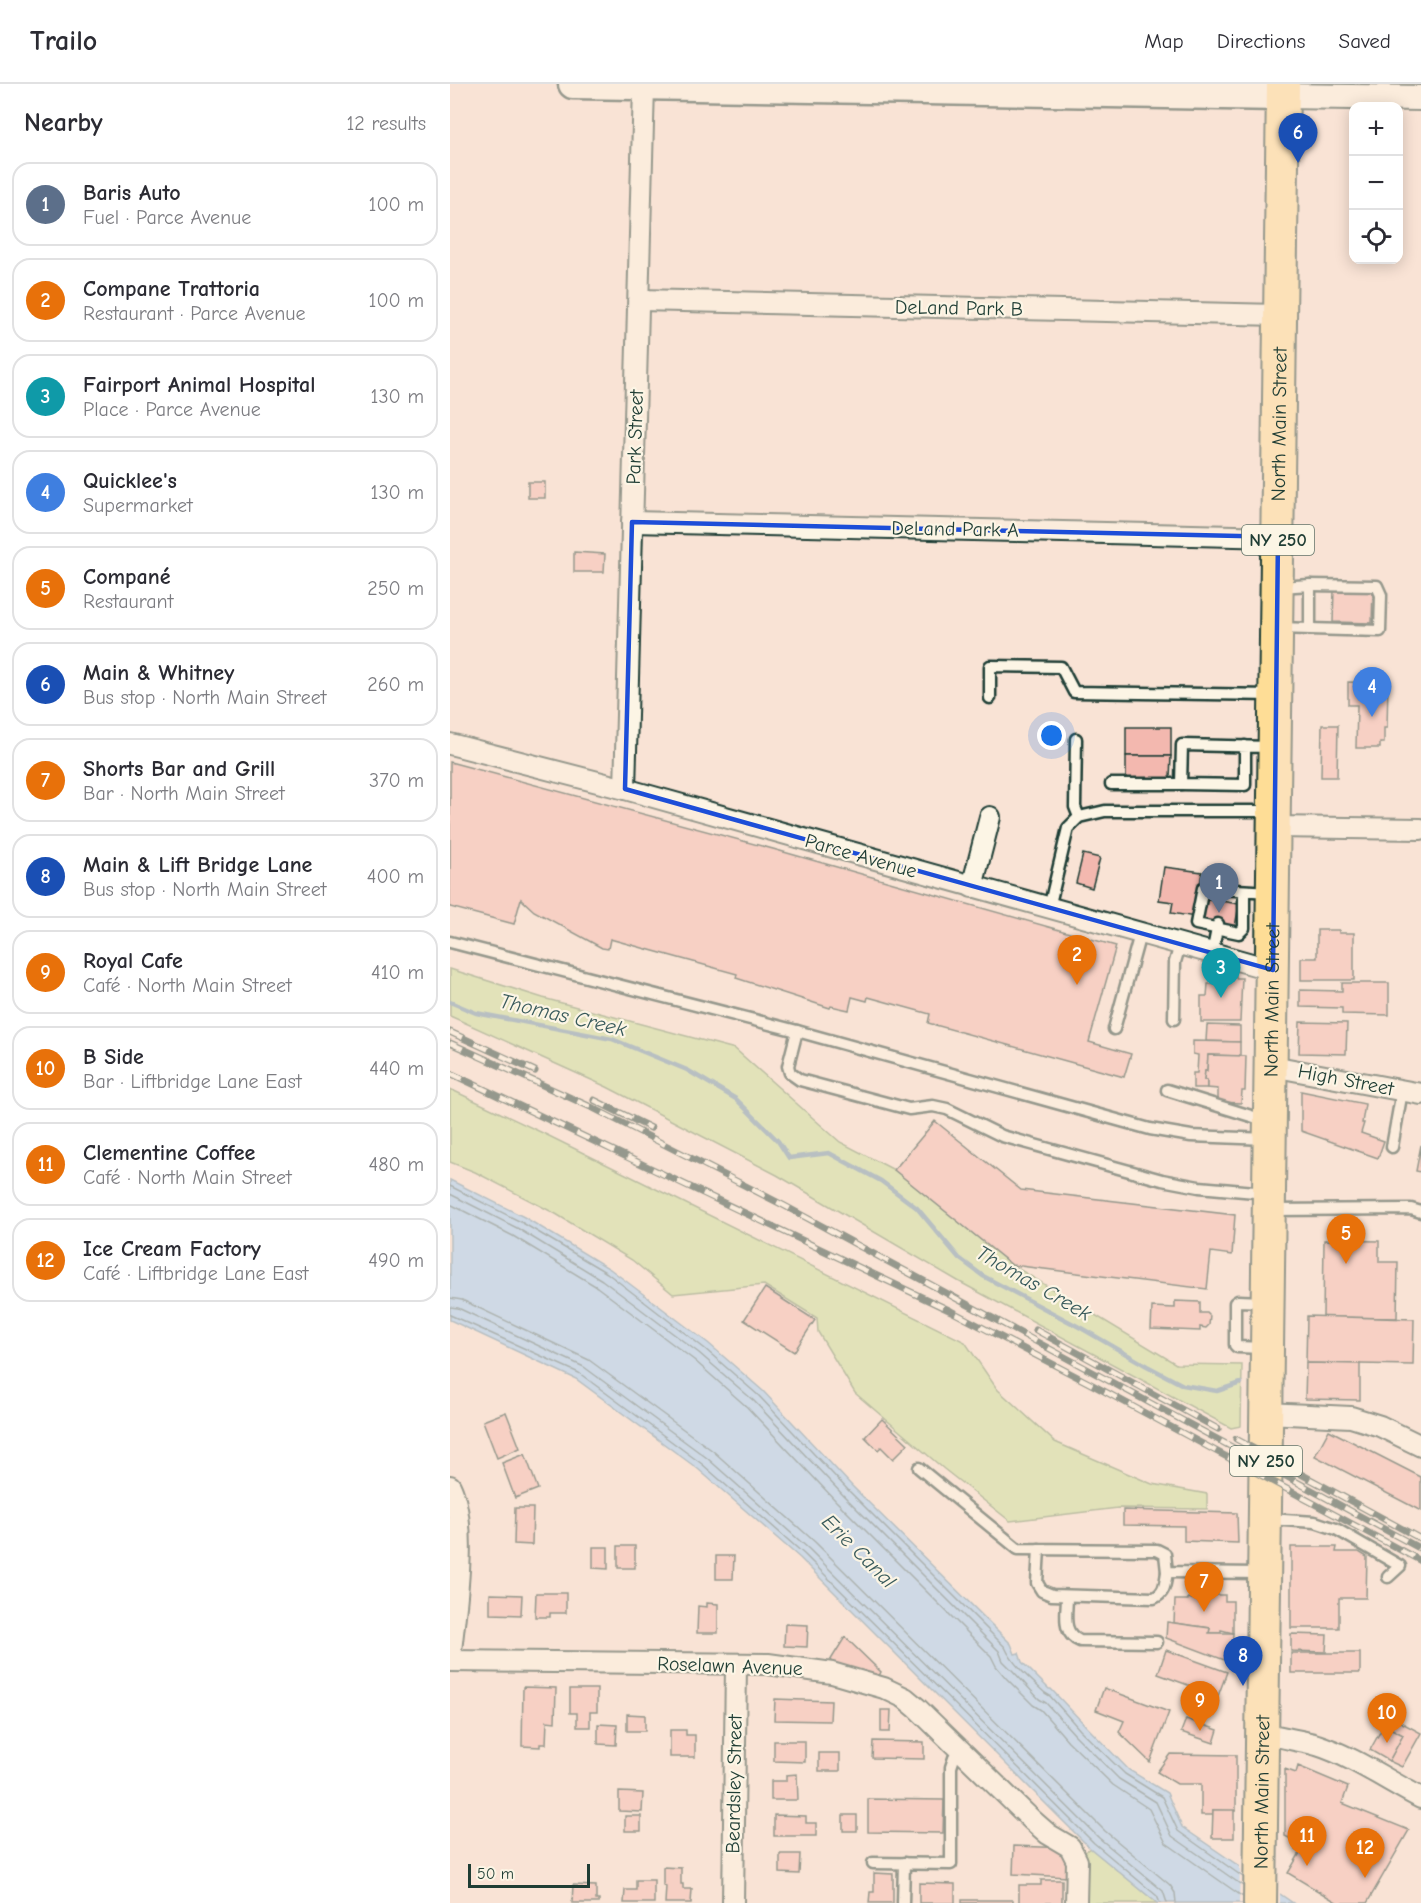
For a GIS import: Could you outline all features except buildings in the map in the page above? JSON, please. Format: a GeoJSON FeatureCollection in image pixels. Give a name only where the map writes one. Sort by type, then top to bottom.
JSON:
{"type":"FeatureCollection","features":[{"type":"Feature","properties":{"kind":"main road"},"geometry":{"type":"LineString","coordinates":[[573,84],[1283,90]]}},
{"type":"Feature","properties":{"kind":"main road","name":"North Main Street"},"geometry":{"type":"LineString","coordinates":[[1260,1903],[1273,970],[1259,892],[1274,819],[1260,746],[1276,695],[1283,90]]}},
{"type":"Feature","properties":{"kind":"street","name":"Park Street"},"geometry":{"type":"LineString","coordinates":[[625,789],[644,86]]}},
{"type":"Feature","properties":{"kind":"street"},"geometry":{"type":"LineString","coordinates":[[1283,90],[1421,98]]}},
{"type":"Feature","properties":{"kind":"street","name":"DeLand Park B"},"geometry":{"type":"LineString","coordinates":[[639,300],[1280,315]]}},
{"type":"Feature","properties":{"kind":"street","name":"DeLand Park A"},"geometry":{"type":"LineString","coordinates":[[632,522],[1278,537]]}},
{"type":"Feature","properties":{"kind":"street","name":"Parce Avenue"},"geometry":{"type":"LineString","coordinates":[[450,744],[625,789],[1273,970]]}},
{"type":"Feature","properties":{"kind":"street"},"geometry":{"type":"LineString","coordinates":[[972,887],[990,817]]}},
{"type":"Feature","properties":{"kind":"street"},"geometry":{"type":"LineString","coordinates":[[1274,819],[1421,829]]}},
{"type":"Feature","properties":{"kind":"street","name":"High Street"},"geometry":{"type":"LineString","coordinates":[[1272,1066],[1412,1093]]}},
{"type":"Feature","properties":{"kind":"street"},"geometry":{"type":"LineString","coordinates":[[1266,1413],[1351,1417],[1380,1426],[1421,1446]]}},
{"type":"Feature","properties":{"kind":"street"},"geometry":{"type":"LineString","coordinates":[[450,1486],[458,1517],[460,1545],[450,1661]]}},
{"type":"Feature","properties":{"kind":"street","name":"Roselawn Avenue"},"geometry":{"type":"LineString","coordinates":[[450,1661],[768,1664],[832,1673],[884,1688],[905,1698],[917,1708],[1032,1820],[1048,1834],[1070,1847],[1077,1861],[1076,1903]]}},
{"type":"Feature","properties":{"kind":"street","name":"Beardsley Street"},"geometry":{"type":"LineString","coordinates":[[733,1903],[735,1665]]}},
{"type":"Feature","properties":{"kind":"street"},"geometry":{"type":"LineString","coordinates":[[1262,1732],[1318,1746],[1346,1758],[1421,1798]]}},
{"type":"Feature","properties":{"kind":"lane"},"geometry":{"type":"LineString","coordinates":[[1310,585],[1310,629]]}},
{"type":"Feature","properties":{"kind":"lane"},"geometry":{"type":"LineString","coordinates":[[1276,628],[1380,631],[1381,595],[1377,586],[1277,586]]}},
{"type":"Feature","properties":{"kind":"lane"},"geometry":{"type":"LineString","coordinates":[[990,698],[990,666],[1061,667],[1074,692],[1276,695]]}},
{"type":"Feature","properties":{"kind":"lane"},"geometry":{"type":"LineString","coordinates":[[1076,739],[1075,807],[1079,817]]}},
{"type":"Feature","properties":{"kind":"lane"},"geometry":{"type":"LineString","coordinates":[[1111,784],[1245,785],[1260,746],[1182,745],[1181,784]]}},
{"type":"Feature","properties":{"kind":"lane"},"geometry":{"type":"LineString","coordinates":[[1049,908],[1068,828],[1079,817],[1105,811],[1274,819]]}},
{"type":"Feature","properties":{"kind":"lane"},"geometry":{"type":"LineString","coordinates":[[1203,888],[1259,892],[1244,928],[1239,933],[1218,926],[1196,924],[1203,888]]}},
{"type":"Feature","properties":{"kind":"lane"},"geometry":{"type":"LineString","coordinates":[[1222,902],[1224,890]]}},
{"type":"Feature","properties":{"kind":"lane"},"geometry":{"type":"LineString","coordinates":[[1212,954],[1218,926]]}},
{"type":"Feature","properties":{"kind":"lane"},"geometry":{"type":"LineString","coordinates":[[1114,1029],[1140,934]]}},
{"type":"Feature","properties":{"kind":"lane"},"geometry":{"type":"LineString","coordinates":[[450,942],[796,1031],[1150,1129],[1191,1136],[1270,1131]]}},
{"type":"Feature","properties":{"kind":"lane"},"geometry":{"type":"LineString","coordinates":[[1174,1019],[1175,962],[1180,945]]}},
{"type":"Feature","properties":{"kind":"lane"},"geometry":{"type":"LineString","coordinates":[[796,1031],[788,1066],[790,1073],[800,1080],[909,1109],[933,1106],[947,1109],[1002,1136],[1162,1180],[1270,1201],[1411,1209],[1421,1212]]}},
{"type":"Feature","properties":{"kind":"lane"},"geometry":{"type":"LineString","coordinates":[[1167,1090],[1270,1131]]}},
{"type":"Feature","properties":{"kind":"lane"},"geometry":{"type":"LineString","coordinates":[[1392,1147],[1412,1093]]}},
{"type":"Feature","properties":{"kind":"lane"},"geometry":{"type":"LineString","coordinates":[[919,1468],[1018,1549],[1157,1550],[1165,1554],[1167,1572],[1165,1588],[1161,1595],[1154,1598],[1052,1595],[1042,1591],[1037,1583],[1039,1550]]}},
{"type":"Feature","properties":{"kind":"lane"},"geometry":{"type":"LineString","coordinates":[[1265,1519],[1315,1522],[1336,1529],[1400,1566],[1388,1577]]}},
{"type":"Feature","properties":{"kind":"lane"},"geometry":{"type":"LineString","coordinates":[[1167,1572],[1264,1573]]}},
{"type":"Feature","properties":{"kind":"lane"},"geometry":{"type":"LineString","coordinates":[[1067,1596],[1066,1630],[1072,1637],[1080,1641],[1157,1642]]}},
{"type":"Feature","properties":{"kind":"lane"},"geometry":{"type":"LineString","coordinates":[[873,1863],[951,1864],[951,1767],[961,1749]]}},
{"type":"Feature","properties":{"kind":"lane"},"geometry":{"type":"LineString","coordinates":[[903,1903],[904,1863]]}},
{"type":"Feature","properties":{"kind":"highlighted area"},"geometry":{"type":"Polygon","coordinates":[[[632,522],[1278,537],[1273,970],[625,789],[632,522]]]}},
{"type":"Feature","properties":{"kind":"green space"},"geometry":{"type":"Polygon","coordinates":[[[450,969],[543,998],[735,1049],[840,1142],[894,1170],[1012,1265],[1176,1364],[1242,1365],[1241,1426],[1231,1428],[958,1281],[777,1175],[607,1087],[450,1016],[450,969]]]}},
{"type":"Feature","properties":{"kind":"green space"},"geometry":{"type":"Polygon","coordinates":[[[450,1089],[965,1342],[997,1389],[1055,1442],[1152,1484],[1207,1494],[1207,1509],[1118,1508],[1010,1521],[944,1469],[855,1393],[818,1332],[817,1318],[764,1285],[673,1294],[632,1260],[556,1214],[475,1172],[450,1162],[450,1089]]]}},
{"type":"Feature","properties":{"kind":"green space"},"geometry":{"type":"Polygon","coordinates":[[[1090,1848],[1157,1903],[1080,1903],[1080,1856],[1090,1848]]]}},
{"type":"Feature","properties":{"kind":"water","name":"Erie Canal"},"geometry":{"type":"Polygon","coordinates":[[[450,1180],[524,1217],[610,1269],[708,1343],[763,1391],[852,1486],[1011,1644],[1015,1654],[1019,1653],[1022,1662],[1129,1770],[1167,1793],[1182,1827],[1293,1903],[1157,1903],[1090,1848],[800,1558],[698,1469],[576,1379],[450,1320],[450,1180]]]}},
{"type":"Feature","properties":{"kind":"pier"},"geometry":{"type":"Polygon","coordinates":[[[1240,1864],[1280,1891],[1280,1903],[1239,1903],[1240,1864]]]}},
{"type":"Feature","properties":{"kind":"waterway","name":"Thomas Creek"},"geometry":{"type":"LineString","coordinates":[[450,1002],[476,1013],[612,1039],[687,1070],[736,1099],[778,1141],[789,1158],[829,1153],[881,1181],[917,1208],[959,1258],[983,1276],[1183,1385],[1217,1391],[1241,1383]]}},
{"type":"Feature","properties":{"kind":"railway"},"geometry":{"type":"LineString","coordinates":[[450,1032],[535,1071]]}},
{"type":"Feature","properties":{"kind":"railway"},"geometry":{"type":"LineString","coordinates":[[450,1043],[593,1108],[783,1205],[1421,1549]]}},
{"type":"Feature","properties":{"kind":"railway"},"geometry":{"type":"LineString","coordinates":[[450,1073],[951,1311],[1421,1561]]}},
{"type":"Feature","properties":{"kind":"railway"},"geometry":{"type":"LineString","coordinates":[[594,1100],[651,1128]]}},
{"type":"Feature","properties":{"kind":"railway"},"geometry":{"type":"LineString","coordinates":[[1036,1330],[1218,1429]]}},
{"type":"Feature","properties":{"kind":"railway"},"geometry":{"type":"LineString","coordinates":[[1236,1439],[1421,1539]]}},
{"type":"Feature","properties":{"kind":"place","name":"Main & Whitney"},"geometry":{"type":"Point","coordinates":[1298,163]}},
{"type":"Feature","properties":{"kind":"place","name":"Quicklee's"},"geometry":{"type":"Point","coordinates":[1372,717]}},
{"type":"Feature","properties":{"kind":"place","name":"Baris Auto"},"geometry":{"type":"Point","coordinates":[1219,913]}},
{"type":"Feature","properties":{"kind":"place","name":"Compane Trattoria"},"geometry":{"type":"Point","coordinates":[1077,985]}},
{"type":"Feature","properties":{"kind":"place","name":"Fairport Animal Hospital"},"geometry":{"type":"Point","coordinates":[1221,998]}},
{"type":"Feature","properties":{"kind":"place","name":"Compané"},"geometry":{"type":"Point","coordinates":[1346,1264]}},
{"type":"Feature","properties":{"kind":"place","name":"Shorts Bar and Grill"},"geometry":{"type":"Point","coordinates":[1204,1612]}},
{"type":"Feature","properties":{"kind":"place","name":"Main & Lift Bridge Lane"},"geometry":{"type":"Point","coordinates":[1243,1686]}},
{"type":"Feature","properties":{"kind":"place","name":"Royal Cafe"},"geometry":{"type":"Point","coordinates":[1200,1731]}},
{"type":"Feature","properties":{"kind":"place","name":"B Side"},"geometry":{"type":"Point","coordinates":[1387,1743]}},
{"type":"Feature","properties":{"kind":"place","name":"Clementine Coffee"},"geometry":{"type":"Point","coordinates":[1307,1866]}},
{"type":"Feature","properties":{"kind":"place","name":"Ice Cream Factory"},"geometry":{"type":"Point","coordinates":[1365,1878]}}]}
